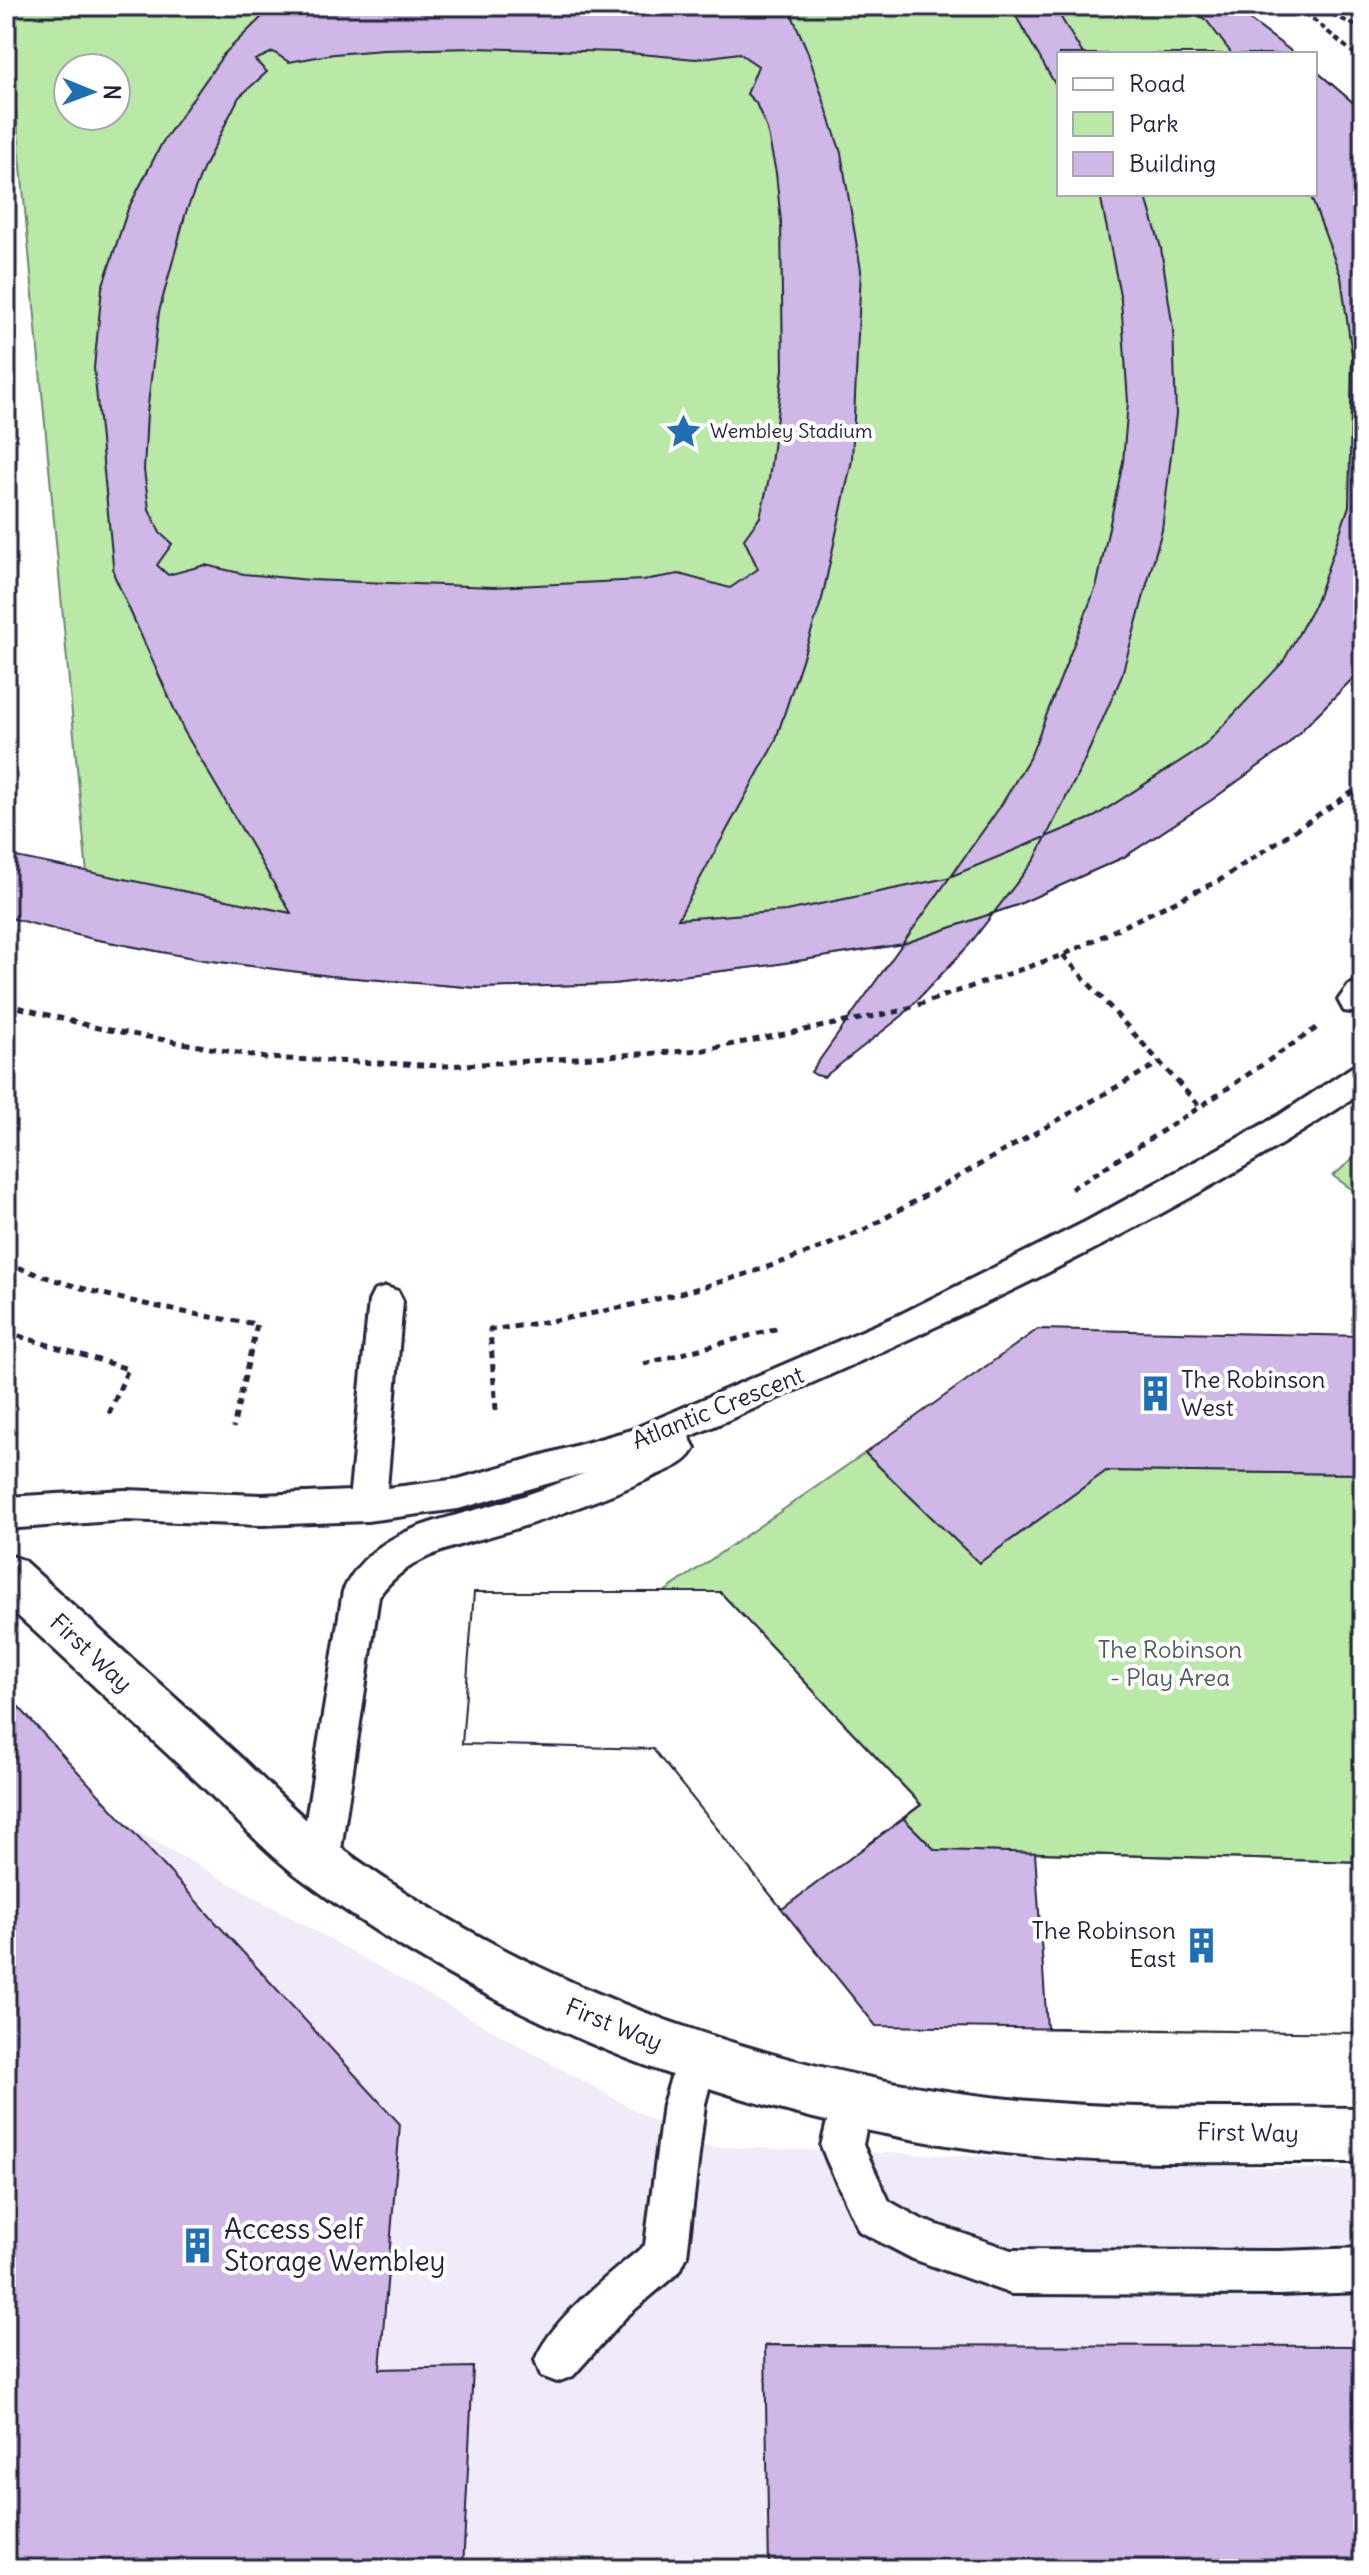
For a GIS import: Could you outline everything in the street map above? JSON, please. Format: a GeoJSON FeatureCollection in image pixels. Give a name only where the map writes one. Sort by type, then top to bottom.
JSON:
{"type":"FeatureCollection","features":[{"type":"Feature","properties":{"kind":"main road","name":"First Way"},"geometry":{"type":"LineString","coordinates":[[6,1575],[319,1863],[403,1919],[524,1988],[696,2058],[851,2100],[989,2124],[1113,2131],[1363,2135]]}},
{"type":"Feature","properties":{"kind":"lane","name":"Atlantic Crescent"},"geometry":{"type":"LineString","coordinates":[[6,1513],[125,1505],[262,1510],[367,1506],[458,1494],[638,1443],[911,1325],[1140,1208],[1289,1125],[1363,1076]]}},
{"type":"Feature","properties":{"kind":"lane"},"geometry":{"type":"LineString","coordinates":[[367,1506],[386,1301]]}},
{"type":"Feature","properties":{"kind":"lane"},"geometry":{"type":"LineString","coordinates":[[319,1863],[361,1591],[375,1570],[394,1554],[421,1542],[528,1510],[646,1464],[911,1325]]}},
{"type":"Feature","properties":{"kind":"lane"},"geometry":{"type":"LineString","coordinates":[[557,2360],[611,2302],[665,2256],[684,2104],[696,2058]]}},
{"type":"Feature","properties":{"kind":"lane"},"geometry":{"type":"LineString","coordinates":[[851,2100],[842,2146],[874,2216],[913,2238],[1011,2272],[1279,2273],[1363,2270]]}},
{"type":"Feature","properties":{"kind":"path"},"geometry":{"type":"LineString","coordinates":[[1297,6],[1363,61]]}},
{"type":"Feature","properties":{"kind":"path"},"geometry":{"type":"LineString","coordinates":[[1314,6],[1363,29]]}},
{"type":"Feature","properties":{"kind":"path"},"geometry":{"type":"LineString","coordinates":[[6,1004],[98,1028],[266,1058],[447,1066],[704,1050],[900,1011],[1063,955],[1220,880],[1363,785]]}},
{"type":"Feature","properties":{"kind":"path"},"geometry":{"type":"LineString","coordinates":[[1063,955],[1200,1107]]}},
{"type":"Feature","properties":{"kind":"path"},"geometry":{"type":"LineString","coordinates":[[1058,1198],[1200,1107],[1360,998]]}},
{"type":"Feature","properties":{"kind":"path"},"geometry":{"type":"LineString","coordinates":[[496,1410],[490,1330],[578,1318],[679,1296],[773,1268],[826,1247],[864,1230],[1159,1063]]}},
{"type":"Feature","properties":{"kind":"path"},"geometry":{"type":"LineString","coordinates":[[6,1263],[84,1292],[121,1301],[257,1324],[233,1428]]}},
{"type":"Feature","properties":{"kind":"path"},"geometry":{"type":"LineString","coordinates":[[644,1364],[784,1326]]}},
{"type":"Feature","properties":{"kind":"path"},"geometry":{"type":"LineString","coordinates":[[6,1332],[128,1369],[109,1414]]}},
{"type":"Feature","properties":{"kind":"shaded area"},"geometry":{"type":"Polygon","coordinates":[[[6,1758],[699,2146],[1363,2171],[1363,2569],[6,2569],[6,1758]]]}},
{"type":"Feature","properties":{"kind":"green space","name":"Wembley Stadium"},"geometry":{"type":"Polygon","coordinates":[[[6,6],[1231,6],[1292,52],[1057,52],[1057,196],[1317,196],[1317,72],[1363,111],[1363,668],[1285,747],[1124,857],[1017,905],[903,944],[772,965],[613,984],[478,988],[331,976],[204,960],[93,939],[6,6]]]}},
{"type":"Feature","properties":{"kind":"green space"},"geometry":{"type":"Polygon","coordinates":[[[1363,1150],[1363,1197],[1333,1176],[1363,1150]]]}},
{"type":"Feature","properties":{"kind":"green space","name":"The Robinson - Play Area"},"geometry":{"type":"Polygon","coordinates":[[[865,1453],[979,1563],[1106,1471],[1363,1474],[1363,1862],[935,1850],[903,1818],[921,1804],[720,1592],[664,1592],[865,1453]]]}},
{"type":"Feature","properties":{"kind":"building","name":"Wembley Stadium"},"geometry":{"type":"Polygon","coordinates":[[[6,6],[1231,6],[1292,52],[1057,52],[1057,196],[1317,196],[1317,72],[1363,111],[1363,668],[1285,747],[1124,857],[1017,905],[903,944],[772,965],[613,984],[478,988],[331,976],[204,960],[93,939],[6,917],[6,6]],[[475,48],[383,50],[289,62],[273,52],[255,60],[267,72],[239,97],[204,167],[186,212],[159,312],[147,413],[144,470],[149,509],[160,533],[172,544],[157,565],[168,575],[205,565],[244,574],[310,580],[494,587],[643,580],[679,574],[730,588],[758,569],[744,539],[760,517],[769,479],[783,369],[781,222],[776,173],[767,129],[756,103],[747,94],[758,66],[739,53],[696,59],[618,52],[475,48]]]}},
{"type":"Feature","properties":{"kind":"building"},"geometry":{"type":"Polygon","coordinates":[[[6,6],[273,6],[224,54],[162,143],[128,209],[102,288],[94,368],[114,575],[184,731],[291,913],[6,855],[6,6]]]}},
{"type":"Feature","properties":{"kind":"building"},"geometry":{"type":"Polygon","coordinates":[[[788,6],[1186,6],[1207,21],[1230,52],[1057,52],[1057,196],[1311,196],[1341,277],[1352,355],[1349,506],[1316,602],[1283,662],[1205,745],[1094,817],[947,878],[786,911],[678,919],[775,742],[822,599],[852,460],[861,270],[841,153],[807,50],[788,6]]]}},
{"type":"Feature","properties":{"kind":"building"},"geometry":{"type":"Polygon","coordinates":[[[1010,6],[1054,6],[1082,52],[1057,52],[1057,88],[1010,6]]]}},
{"type":"Feature","properties":{"kind":"building"},"geometry":{"type":"Polygon","coordinates":[[[1100,196],[1146,196],[1161,248],[1173,329],[1176,414],[1162,530],[1121,678],[1082,766],[1035,859],[969,945],[902,1016],[824,1077],[816,1075],[811,1072],[1000,807],[1031,755],[1097,584],[1123,462],[1128,402],[1121,300],[1100,196]]]}},
{"type":"Feature","properties":{"kind":"building","name":"The Robinson West"},"geometry":{"type":"Polygon","coordinates":[[[1038,1329],[1363,1336],[1363,1474],[1106,1471],[979,1563],[865,1453],[1038,1329]]]}},
{"type":"Feature","properties":{"kind":"building"},"geometry":{"type":"Polygon","coordinates":[[[474,1592],[720,1592],[921,1805],[903,1818],[935,1850],[1363,1862],[1363,2033],[876,2026],[653,1749],[462,1744],[474,1592]]]}},
{"type":"Feature","properties":{"kind":"building"},"geometry":{"type":"Polygon","coordinates":[[[474,1592],[720,1592],[921,1805],[782,1909],[653,1749],[462,1744],[474,1592]]]}},
{"type":"Feature","properties":{"kind":"building","name":"Access Self Storage Wembley"},"geometry":{"type":"Polygon","coordinates":[[[6,1693],[400,2124],[380,2369],[473,2367],[463,2569],[6,2569],[6,1693]]]}},
{"type":"Feature","properties":{"kind":"building","name":"The Robinson East"},"geometry":{"type":"Polygon","coordinates":[[[1035,1853],[1363,1862],[1363,2033],[1047,2028],[1035,1853]]]}},
{"type":"Feature","properties":{"kind":"building"},"geometry":{"type":"Polygon","coordinates":[[[765,2345],[1363,2346],[1363,2569],[769,2569],[765,2345]]]}},
{"type":"Feature","properties":{"kind":"place","name":"Wembley Stadium"},"geometry":{"type":"Point","coordinates":[684,431]}},
{"type":"Feature","properties":{"kind":"place","name":"The Robinson West"},"geometry":{"type":"Point","coordinates":[1155,1394]}},
{"type":"Feature","properties":{"kind":"place","name":"The Robinson East"},"geometry":{"type":"Point","coordinates":[1202,1945]}},
{"type":"Feature","properties":{"kind":"place","name":"Access Self Storage Wembley"},"geometry":{"type":"Point","coordinates":[198,2245]}}]}
